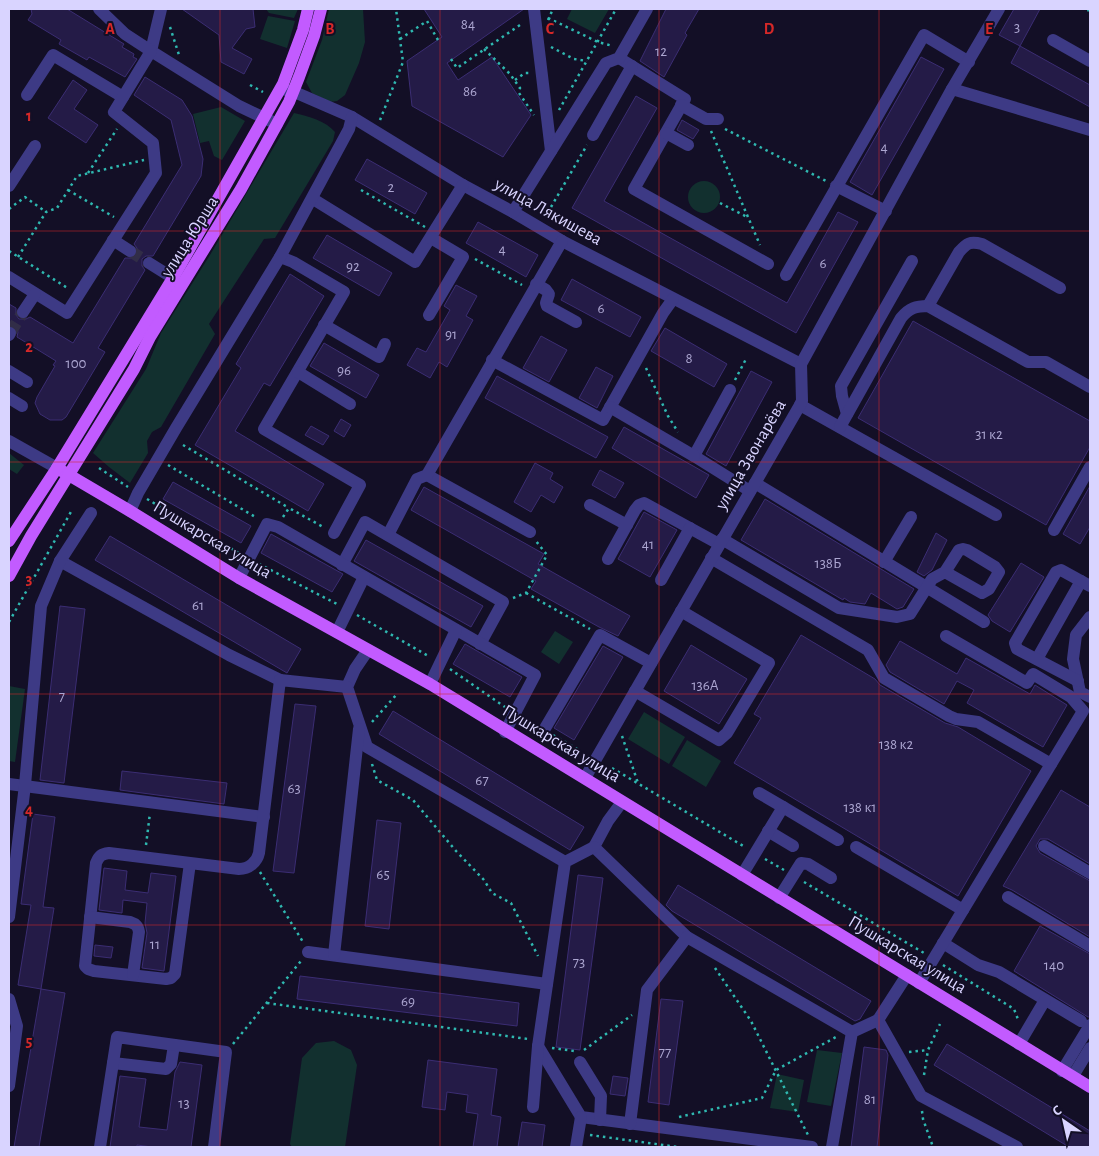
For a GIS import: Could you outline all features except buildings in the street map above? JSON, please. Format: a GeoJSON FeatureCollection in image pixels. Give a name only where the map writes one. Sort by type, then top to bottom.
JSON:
{"type":"FeatureCollection","features":[{"type":"Feature","properties":{"kind":"main road","name":"улица Юрша"},"geometry":{"type":"LineString","coordinates":[[9,541],[177,281],[241,189],[277,124],[308,9]]}},
{"type":"Feature","properties":{"kind":"main road","name":"улица Юрша"},"geometry":{"type":"LineString","coordinates":[[9,576],[31,536],[134,370],[177,281],[262,119],[287,90],[314,36],[321,9]]}},
{"type":"Feature","properties":{"kind":"main road","name":"Пушкарская улица"},"geometry":{"type":"LineString","coordinates":[[57,468],[239,578],[430,684],[505,732],[585,778],[1090,1087]]}},
{"type":"Feature","properties":{"kind":"street"},"geometry":{"type":"LineString","coordinates":[[99,9],[124,34],[262,119],[277,124]]}},
{"type":"Feature","properties":{"kind":"street"},"geometry":{"type":"LineString","coordinates":[[9,277],[67,313],[156,173],[153,143],[114,112],[151,51],[161,9]]}},
{"type":"Feature","properties":{"kind":"street"},"geometry":{"type":"LineString","coordinates":[[513,212],[606,63],[622,54],[647,9]]}},
{"type":"Feature","properties":{"kind":"street"},"geometry":{"type":"LineString","coordinates":[[801,364],[952,89],[999,9]]}},
{"type":"Feature","properties":{"kind":"street"},"geometry":{"type":"LineString","coordinates":[[534,10],[551,151]]}},
{"type":"Feature","properties":{"kind":"street"},"geometry":{"type":"LineString","coordinates":[[786,275],[924,35],[969,62]]}},
{"type":"Feature","properties":{"kind":"street"},"geometry":{"type":"LineString","coordinates":[[1052,40],[1090,61]]}},
{"type":"Feature","properties":{"kind":"street"},"geometry":{"type":"LineString","coordinates":[[622,54],[632,66],[686,98],[634,188],[768,264]]}},
{"type":"Feature","properties":{"kind":"street"},"geometry":{"type":"LineString","coordinates":[[27,94],[53,55],[123,97]]}},
{"type":"Feature","properties":{"kind":"street"},"geometry":{"type":"LineString","coordinates":[[593,135],[632,66]]}},
{"type":"Feature","properties":{"kind":"street"},"geometry":{"type":"LineString","coordinates":[[952,89],[1090,130]]}},
{"type":"Feature","properties":{"kind":"street","name":"улица Лякишева"},"geometry":{"type":"LineString","coordinates":[[287,90],[352,118],[463,185],[562,241],[801,364]]}},
{"type":"Feature","properties":{"kind":"street"},"geometry":{"type":"LineString","coordinates":[[681,106],[712,119]]}},
{"type":"Feature","properties":{"kind":"street"},"geometry":{"type":"LineString","coordinates":[[130,511],[138,493],[313,199],[349,130],[352,118]]}},
{"type":"Feature","properties":{"kind":"street"},"geometry":{"type":"LineString","coordinates":[[666,133],[688,145]]}},
{"type":"Feature","properties":{"kind":"street"},"geometry":{"type":"LineString","coordinates":[[9,186],[35,146]]}},
{"type":"Feature","properties":{"kind":"street"},"geometry":{"type":"LineString","coordinates":[[313,199],[415,262],[463,185]]}},
{"type":"Feature","properties":{"kind":"street"},"geometry":{"type":"LineString","coordinates":[[836,186],[886,211]]}},
{"type":"Feature","properties":{"kind":"street"},"geometry":{"type":"LineString","coordinates":[[429,315],[463,257],[433,235]]}},
{"type":"Feature","properties":{"kind":"street"},"geometry":{"type":"LineString","coordinates":[[113,240],[130,251]]}},
{"type":"Feature","properties":{"kind":"street"},"geometry":{"type":"LineString","coordinates":[[388,535],[416,479],[427,475],[562,241]]}},
{"type":"Feature","properties":{"kind":"street"},"geometry":{"type":"LineString","coordinates":[[928,306],[959,252],[966,244],[972,242],[982,244],[1060,288]]}},
{"type":"Feature","properties":{"kind":"street"},"geometry":{"type":"LineString","coordinates":[[280,257],[293,262],[344,292],[264,429],[360,486],[334,533]]}},
{"type":"Feature","properties":{"kind":"street"},"geometry":{"type":"LineString","coordinates":[[847,414],[841,386],[912,261]]}},
{"type":"Feature","properties":{"kind":"street"},"geometry":{"type":"LineString","coordinates":[[149,263],[177,281]]}},
{"type":"Feature","properties":{"kind":"street"},"geometry":{"type":"LineString","coordinates":[[534,288],[548,292],[547,306],[576,322]]}},
{"type":"Feature","properties":{"kind":"street"},"geometry":{"type":"LineString","coordinates":[[22,312],[35,294]]}},
{"type":"Feature","properties":{"kind":"street"},"geometry":{"type":"LineString","coordinates":[[492,360],[603,420],[673,299]]}},
{"type":"Feature","properties":{"kind":"street"},"geometry":{"type":"LineString","coordinates":[[840,427],[901,318],[912,308],[928,306],[1028,362],[1046,362],[1090,387]]}},
{"type":"Feature","properties":{"kind":"street"},"geometry":{"type":"LineString","coordinates":[[324,325],[379,357],[385,344]]}},
{"type":"Feature","properties":{"kind":"street","name":"улица Звонарёва"},"geometry":{"type":"LineString","coordinates":[[585,778],[802,401],[801,364]]}},
{"type":"Feature","properties":{"kind":"street"},"geometry":{"type":"LineString","coordinates":[[9,372],[27,382]]}},
{"type":"Feature","properties":{"kind":"street"},"geometry":{"type":"LineString","coordinates":[[298,372],[350,404]]}},
{"type":"Feature","properties":{"kind":"street"},"geometry":{"type":"LineString","coordinates":[[694,456],[730,390]]}},
{"type":"Feature","properties":{"kind":"street"},"geometry":{"type":"LineString","coordinates":[[9,398],[22,406]]}},
{"type":"Feature","properties":{"kind":"street"},"geometry":{"type":"LineString","coordinates":[[800,404],[996,515]]}},
{"type":"Feature","properties":{"kind":"street"},"geometry":{"type":"LineString","coordinates":[[610,407],[884,562],[984,622]]}},
{"type":"Feature","properties":{"kind":"street","name":"Пушкарская улица"},"geometry":{"type":"LineString","coordinates":[[9,441],[57,468]]}},
{"type":"Feature","properties":{"kind":"street"},"geometry":{"type":"LineString","coordinates":[[1054,530],[1090,467]]}},
{"type":"Feature","properties":{"kind":"street"},"geometry":{"type":"LineString","coordinates":[[427,475],[530,532]]}},
{"type":"Feature","properties":{"kind":"street"},"geometry":{"type":"LineString","coordinates":[[608,559],[639,505],[644,503],[690,528],[721,541],[839,608],[904,616],[910,614],[932,579],[945,572]]}},
{"type":"Feature","properties":{"kind":"street"},"geometry":{"type":"LineString","coordinates":[[590,505],[627,525]]}},
{"type":"Feature","properties":{"kind":"street"},"geometry":{"type":"LineString","coordinates":[[9,917],[25,785],[41,606],[60,561],[91,513]]}},
{"type":"Feature","properties":{"kind":"street"},"geometry":{"type":"LineString","coordinates":[[884,562],[910,517]]}},
{"type":"Feature","properties":{"kind":"street"},"geometry":{"type":"LineString","coordinates":[[342,565],[365,522],[388,535],[502,602],[480,644]]}},
{"type":"Feature","properties":{"kind":"street"},"geometry":{"type":"LineString","coordinates":[[239,578],[248,558],[273,526],[535,675],[505,732]]}},
{"type":"Feature","properties":{"kind":"street"},"geometry":{"type":"LineString","coordinates":[[661,580],[690,528]]}},
{"type":"Feature","properties":{"kind":"street"},"geometry":{"type":"LineString","coordinates":[[712,558],[868,650],[884,678],[956,720],[970,720],[983,724],[1051,764]]}},
{"type":"Feature","properties":{"kind":"street"},"geometry":{"type":"LineString","coordinates":[[60,561],[229,655],[280,680],[347,687]]}},
{"type":"Feature","properties":{"kind":"street"},"geometry":{"type":"LineString","coordinates":[[1037,659],[1085,583],[1061,570],[1056,572],[1015,643],[1018,649],[1078,682]]}},
{"type":"Feature","properties":{"kind":"street"},"geometry":{"type":"LineString","coordinates":[[337,632],[364,577]]}},
{"type":"Feature","properties":{"kind":"street"},"geometry":{"type":"LineString","coordinates":[[635,691],[719,740],[727,734],[769,663],[681,611]]}},
{"type":"Feature","properties":{"kind":"street"},"geometry":{"type":"LineString","coordinates":[[1090,617],[1076,635],[1073,659],[1080,692],[1090,697]]}},
{"type":"Feature","properties":{"kind":"street"},"geometry":{"type":"LineString","coordinates":[[430,684],[456,630]]}},
{"type":"Feature","properties":{"kind":"street"},"geometry":{"type":"LineString","coordinates":[[544,730],[600,635],[651,663]]}},
{"type":"Feature","properties":{"kind":"street"},"geometry":{"type":"LineString","coordinates":[[919,983],[1083,711],[1071,697],[1041,678],[1033,674],[1027,683],[946,636]]}},
{"type":"Feature","properties":{"kind":"street"},"geometry":{"type":"LineString","coordinates":[[368,650],[355,669],[347,687],[364,725],[367,747],[566,862]]}},
{"type":"Feature","properties":{"kind":"street"},"geometry":{"type":"LineString","coordinates":[[190,863],[175,974],[171,978],[166,979],[88,969],[85,966],[90,917],[98,858],[103,854],[109,854],[144,858],[190,863],[243,869],[254,862],[259,853],[280,680]]}},
{"type":"Feature","properties":{"kind":"street"},"geometry":{"type":"LineString","coordinates":[[334,955],[364,725]]}},
{"type":"Feature","properties":{"kind":"street"},"geometry":{"type":"LineString","coordinates":[[9,784],[264,817]]}},
{"type":"Feature","properties":{"kind":"street"},"geometry":{"type":"LineString","coordinates":[[759,793],[838,840]]}},
{"type":"Feature","properties":{"kind":"street"},"geometry":{"type":"LineString","coordinates":[[566,862],[594,847],[608,821],[622,802]]}},
{"type":"Feature","properties":{"kind":"street"},"geometry":{"type":"LineString","coordinates":[[742,875],[783,807]]}},
{"type":"Feature","properties":{"kind":"street"},"geometry":{"type":"LineString","coordinates":[[768,831],[793,846]]}},
{"type":"Feature","properties":{"kind":"street"},"geometry":{"type":"LineString","coordinates":[[1044,846],[1090,873]]}},
{"type":"Feature","properties":{"kind":"street"},"geometry":{"type":"LineString","coordinates":[[594,847],[687,937],[850,1031]]}},
{"type":"Feature","properties":{"kind":"street"},"geometry":{"type":"LineString","coordinates":[[856,847],[963,910]]}},
{"type":"Feature","properties":{"kind":"street"},"geometry":{"type":"LineString","coordinates":[[533,1107],[539,1043],[566,862]]}},
{"type":"Feature","properties":{"kind":"street"},"geometry":{"type":"LineString","coordinates":[[779,898],[798,866],[804,863],[831,878]]}},
{"type":"Feature","properties":{"kind":"street"},"geometry":{"type":"LineString","coordinates":[[1008,897],[1090,946]]}},
{"type":"Feature","properties":{"kind":"street"},"geometry":{"type":"LineString","coordinates":[[90,917],[135,923],[138,927],[133,976]]}},
{"type":"Feature","properties":{"kind":"street"},"geometry":{"type":"LineString","coordinates":[[630,1124],[647,990],[687,937]]}},
{"type":"Feature","properties":{"kind":"street"},"geometry":{"type":"LineString","coordinates":[[943,944],[978,964],[1000,972],[1086,1023],[1068,1074]]}},
{"type":"Feature","properties":{"kind":"street"},"geometry":{"type":"LineString","coordinates":[[308,952],[547,984]]}},
{"type":"Feature","properties":{"kind":"street"},"geometry":{"type":"LineString","coordinates":[[850,1031],[878,1020],[906,975]]}},
{"type":"Feature","properties":{"kind":"street"},"geometry":{"type":"LineString","coordinates":[[9,999],[17,1026],[9,1086]]}},
{"type":"Feature","properties":{"kind":"street"},"geometry":{"type":"LineString","coordinates":[[1019,1044],[1045,1000]]}},
{"type":"Feature","properties":{"kind":"street"},"geometry":{"type":"LineString","coordinates":[[878,1020],[921,1096],[1017,1147]]}},
{"type":"Feature","properties":{"kind":"street"},"geometry":{"type":"LineString","coordinates":[[832,1147],[850,1031]]}},
{"type":"Feature","properties":{"kind":"street"},"geometry":{"type":"LineString","coordinates":[[100,1147],[117,1037],[226,1052],[214,1147]]}},
{"type":"Feature","properties":{"kind":"street"},"geometry":{"type":"LineString","coordinates":[[539,1043],[581,1117],[576,1147]]}},
{"type":"Feature","properties":{"kind":"street"},"geometry":{"type":"LineString","coordinates":[[113,1063],[166,1070],[171,1064],[174,1045]]}},
{"type":"Feature","properties":{"kind":"street"},"geometry":{"type":"LineString","coordinates":[[1068,1074],[1090,1048]]}},
{"type":"Feature","properties":{"kind":"street"},"geometry":{"type":"LineString","coordinates":[[580,1062],[601,1096],[600,1120]]}},
{"type":"Feature","properties":{"kind":"street"},"geometry":{"type":"LineString","coordinates":[[581,1117],[811,1143]]}},
{"type":"Feature","properties":{"kind":"path"},"geometry":{"type":"LineString","coordinates":[[378,126],[403,62],[396,9]]}},
{"type":"Feature","properties":{"kind":"path"},"geometry":{"type":"LineString","coordinates":[[554,9],[538,40],[574,60],[587,61]]}},
{"type":"Feature","properties":{"kind":"path"},"geometry":{"type":"LineString","coordinates":[[548,128],[616,9]]}},
{"type":"Feature","properties":{"kind":"path"},"geometry":{"type":"LineString","coordinates":[[1088,9],[1090,15]]}},
{"type":"Feature","properties":{"kind":"path"},"geometry":{"type":"LineString","coordinates":[[534,10],[622,54]]}},
{"type":"Feature","properties":{"kind":"path"},"geometry":{"type":"LineString","coordinates":[[400,39],[426,21],[438,40]]}},
{"type":"Feature","properties":{"kind":"path"},"geometry":{"type":"LineString","coordinates":[[451,59],[457,68],[525,22]]}},
{"type":"Feature","properties":{"kind":"path"},"geometry":{"type":"LineString","coordinates":[[170,27],[185,72]]}},
{"type":"Feature","properties":{"kind":"path"},"geometry":{"type":"LineString","coordinates":[[484,49],[515,80],[520,88],[519,94],[534,115]]}},
{"type":"Feature","properties":{"kind":"path"},"geometry":{"type":"LineString","coordinates":[[515,80],[526,73],[530,73]]}},
{"type":"Feature","properties":{"kind":"path"},"geometry":{"type":"LineString","coordinates":[[250,85],[263,92]]}},
{"type":"Feature","properties":{"kind":"path"},"geometry":{"type":"LineString","coordinates":[[88,174],[124,119]]}},
{"type":"Feature","properties":{"kind":"path"},"geometry":{"type":"LineString","coordinates":[[712,119],[836,186]]}},
{"type":"Feature","properties":{"kind":"path"},"geometry":{"type":"LineString","coordinates":[[712,119],[748,218],[768,264]]}},
{"type":"Feature","properties":{"kind":"path"},"geometry":{"type":"LineString","coordinates":[[551,207],[593,135]]}},
{"type":"Feature","properties":{"kind":"path"},"geometry":{"type":"LineString","coordinates":[[18,257],[46,212],[57,208],[77,176],[154,157]]}},
{"type":"Feature","properties":{"kind":"path"},"geometry":{"type":"LineString","coordinates":[[68,190],[124,223]]}},
{"type":"Feature","properties":{"kind":"path"},"geometry":{"type":"LineString","coordinates":[[361,190],[433,235]]}},
{"type":"Feature","properties":{"kind":"path"},"geometry":{"type":"LineString","coordinates":[[9,209],[25,197],[46,212]]}},
{"type":"Feature","properties":{"kind":"path"},"geometry":{"type":"LineString","coordinates":[[720,203],[748,218]]}},
{"type":"Feature","properties":{"kind":"path"},"geometry":{"type":"LineString","coordinates":[[9,251],[79,295]]}},
{"type":"Feature","properties":{"kind":"path"},"geometry":{"type":"LineString","coordinates":[[463,257],[475,259],[534,288]]}},
{"type":"Feature","properties":{"kind":"path"},"geometry":{"type":"LineString","coordinates":[[640,354],[668,416],[679,432]]}},
{"type":"Feature","properties":{"kind":"path"},"geometry":{"type":"LineString","coordinates":[[730,390],[746,359]]}},
{"type":"Feature","properties":{"kind":"path"},"geometry":{"type":"LineString","coordinates":[[183,445],[334,533]]}},
{"type":"Feature","properties":{"kind":"path"},"geometry":{"type":"LineString","coordinates":[[158,459],[273,526],[289,508]]}},
{"type":"Feature","properties":{"kind":"path"},"geometry":{"type":"LineString","coordinates":[[99,468],[248,558],[349,610],[441,663],[515,714],[579,750]]}},
{"type":"Feature","properties":{"kind":"path"},"geometry":{"type":"LineString","coordinates":[[9,622],[72,510]]}},
{"type":"Feature","properties":{"kind":"path"},"geometry":{"type":"LineString","coordinates":[[502,602],[526,593],[547,555],[530,532]]}},
{"type":"Feature","properties":{"kind":"path"},"geometry":{"type":"LineString","coordinates":[[526,593],[600,635]]}},
{"type":"Feature","properties":{"kind":"path"},"geometry":{"type":"LineString","coordinates":[[364,725],[397,694]]}},
{"type":"Feature","properties":{"kind":"path"},"geometry":{"type":"LineString","coordinates":[[622,734],[639,784]]}},
{"type":"Feature","properties":{"kind":"path"},"geometry":{"type":"LineString","coordinates":[[367,747],[376,780],[413,800],[456,851],[484,880],[492,893],[511,903],[539,958]]}},
{"type":"Feature","properties":{"kind":"path"},"geometry":{"type":"LineString","coordinates":[[612,768],[934,959],[1014,1009],[1021,1029],[1026,1032]]}},
{"type":"Feature","properties":{"kind":"path"},"geometry":{"type":"LineString","coordinates":[[144,858],[150,812]]}},
{"type":"Feature","properties":{"kind":"path"},"geometry":{"type":"LineString","coordinates":[[226,1052],[308,952],[254,862]]}},
{"type":"Feature","properties":{"kind":"path"},"geometry":{"type":"LineString","coordinates":[[714,967],[751,1021],[811,1143]]}},
{"type":"Feature","properties":{"kind":"path"},"geometry":{"type":"LineString","coordinates":[[266,1003],[539,1043],[581,1052],[645,1005]]}},
{"type":"Feature","properties":{"kind":"path"},"geometry":{"type":"LineString","coordinates":[[933,1147],[923,1119],[921,1096],[928,1050],[940,1024]]}},
{"type":"Feature","properties":{"kind":"path"},"geometry":{"type":"LineString","coordinates":[[678,1117],[762,1098],[776,1070],[850,1031]]}},
{"type":"Feature","properties":{"kind":"path"},"geometry":{"type":"LineString","coordinates":[[896,1054],[928,1050]]}},
{"type":"Feature","properties":{"kind":"path"},"geometry":{"type":"LineString","coordinates":[[578,1134],[678,1147]]}},
{"type":"Feature","properties":{"kind":"green space"},"geometry":{"type":"Polygon","coordinates":[[[266,9],[298,9],[294,18],[269,13],[266,9]]]}},
{"type":"Feature","properties":{"kind":"green space"},"geometry":{"type":"Polygon","coordinates":[[[329,9],[363,9],[365,42],[359,63],[345,95],[337,101],[330,102],[312,93],[306,82],[322,40],[329,9]]]}},
{"type":"Feature","properties":{"kind":"green space"},"geometry":{"type":"Polygon","coordinates":[[[572,9],[609,9],[595,33],[567,19],[572,9]]]}},
{"type":"Feature","properties":{"kind":"green space"},"geometry":{"type":"Polygon","coordinates":[[[268,16],[295,21],[287,48],[260,39],[268,16]]]}},
{"type":"Feature","properties":{"kind":"green space"},"geometry":{"type":"Polygon","coordinates":[[[221,107],[245,121],[222,160],[214,156],[209,141],[200,143],[193,114],[221,107]]]}},
{"type":"Feature","properties":{"kind":"green space"},"geometry":{"type":"Polygon","coordinates":[[[294,113],[311,117],[327,125],[335,132],[333,141],[275,238],[264,239],[209,324],[215,334],[161,427],[152,432],[147,441],[148,453],[130,483],[93,453],[146,369],[161,333],[210,255],[294,113]]]}},
{"type":"Feature","properties":{"kind":"green space"},"geometry":{"type":"Polygon","coordinates":[[[704,181],[716,185],[720,197],[716,209],[704,213],[692,209],[688,197],[692,185],[704,181]]]}},
{"type":"Feature","properties":{"kind":"green space"},"geometry":{"type":"Polygon","coordinates":[[[9,453],[24,465],[17,474],[9,469],[9,453]]]}},
{"type":"Feature","properties":{"kind":"green space"},"geometry":{"type":"Polygon","coordinates":[[[555,631],[573,642],[559,664],[541,652],[555,631]]]}},
{"type":"Feature","properties":{"kind":"green space"},"geometry":{"type":"Polygon","coordinates":[[[9,686],[25,689],[15,762],[9,761],[9,686]]]}},
{"type":"Feature","properties":{"kind":"green space"},"geometry":{"type":"Polygon","coordinates":[[[644,712],[685,737],[669,764],[628,739],[644,712]]]}},
{"type":"Feature","properties":{"kind":"green space"},"geometry":{"type":"Polygon","coordinates":[[[687,740],[721,761],[706,787],[672,766],[687,740]]]}},
{"type":"Feature","properties":{"kind":"green space"},"geometry":{"type":"Polygon","coordinates":[[[334,1041],[351,1050],[357,1065],[345,1147],[292,1147],[290,1144],[302,1058],[316,1043],[334,1041]]]}},
{"type":"Feature","properties":{"kind":"green space"},"geometry":{"type":"Polygon","coordinates":[[[817,1050],[842,1053],[831,1106],[807,1102],[817,1050]]]}},
{"type":"Feature","properties":{"kind":"green space"},"geometry":{"type":"Polygon","coordinates":[[[777,1074],[804,1080],[798,1112],[770,1108],[777,1074]]]}},
{"type":"Feature","properties":{"kind":"tunnel"},"geometry":{"type":"LineString","coordinates":[[130,251],[149,263]]}},
{"type":"Feature","properties":{"kind":"tunnel"},"geometry":{"type":"LineString","coordinates":[[10,333],[23,312]]}}]}
